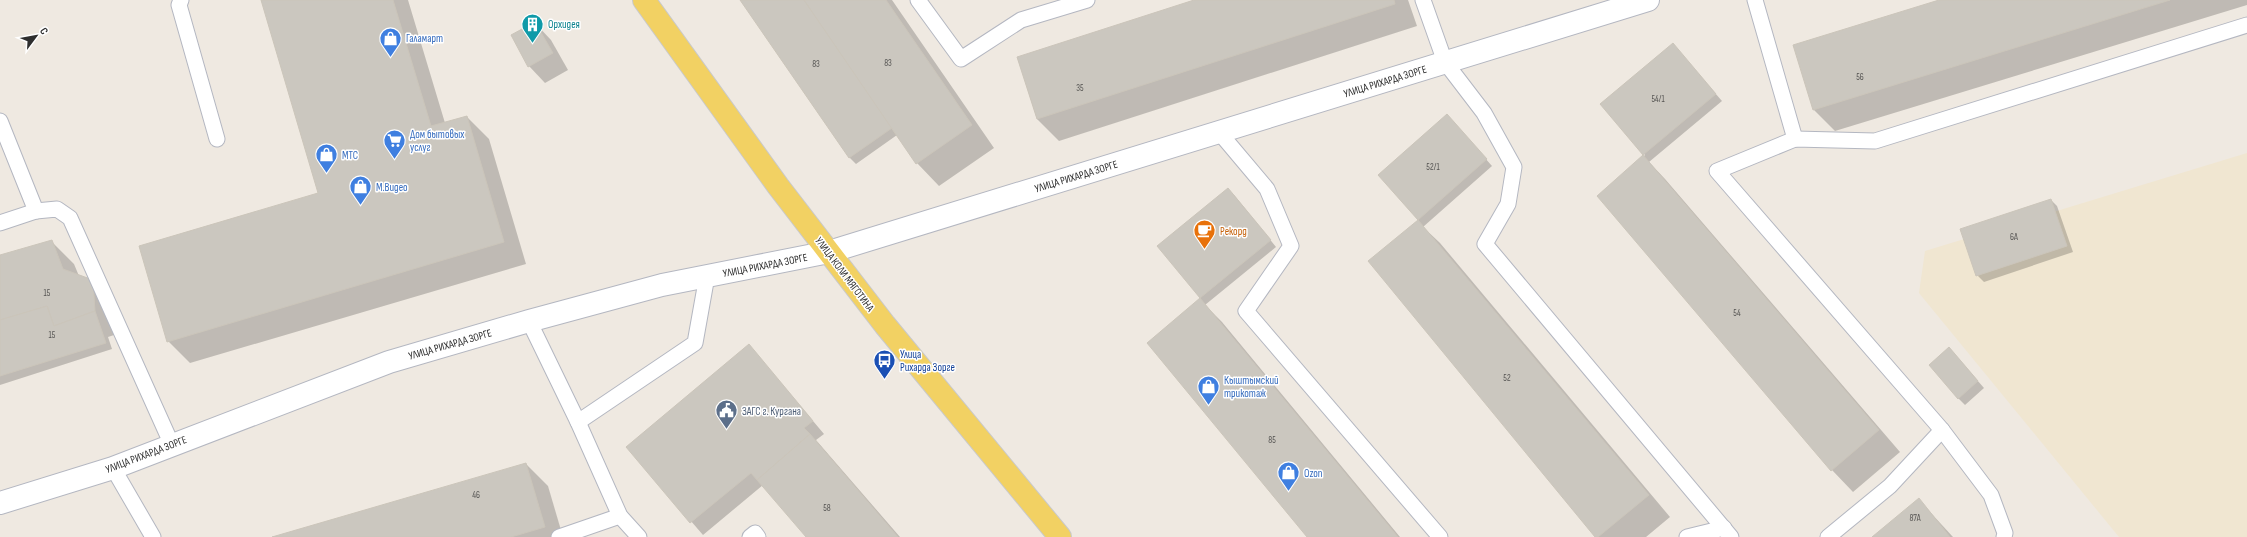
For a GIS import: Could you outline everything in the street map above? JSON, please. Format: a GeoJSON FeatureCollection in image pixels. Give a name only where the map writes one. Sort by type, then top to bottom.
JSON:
{"type":"FeatureCollection","features":[{"type":"Feature","properties":{"kind":"main road","name":"УЛИЦА КОЛИ МЯГОТИНА"},"geometry":{"type":"LineString","coordinates":[[644,0],[778,186],[885,325],[1060,537]]}},
{"type":"Feature","properties":{"kind":"street","name":"УЛИЦА РИХАРДА ЗОРГЕ"},"geometry":{"type":"LineString","coordinates":[[0,503],[112,468],[390,362],[528,320],[662,285],[829,252],[1648,0]]}},
{"type":"Feature","properties":{"kind":"lane"},"geometry":{"type":"LineString","coordinates":[[181,0],[179,5],[217,139]]}},
{"type":"Feature","properties":{"kind":"lane"},"geometry":{"type":"LineString","coordinates":[[918,0],[961,59],[1021,20],[1087,0]]}},
{"type":"Feature","properties":{"kind":"lane"},"geometry":{"type":"LineString","coordinates":[[1423,0],[1445,62],[1484,113],[1514,167],[1508,204],[1485,244],[1728,533]]}},
{"type":"Feature","properties":{"kind":"lane"},"geometry":{"type":"LineString","coordinates":[[1755,0],[1795,139]]}},
{"type":"Feature","properties":{"kind":"lane"},"geometry":{"type":"LineString","coordinates":[[2004,537],[2005,533],[1991,495],[1942,430],[1717,171],[1795,139],[1875,141],[2247,26]]}},
{"type":"Feature","properties":{"kind":"lane"},"geometry":{"type":"LineString","coordinates":[[0,121],[36,211]]}},
{"type":"Feature","properties":{"kind":"lane"},"geometry":{"type":"LineString","coordinates":[[1219,132],[1267,189],[1291,246],[1246,311],[1440,537]]}},
{"type":"Feature","properties":{"kind":"lane"},"geometry":{"type":"LineString","coordinates":[[0,222],[36,211],[57,208],[70,218],[172,445]]}},
{"type":"Feature","properties":{"kind":"lane"},"geometry":{"type":"LineString","coordinates":[[578,422],[694,343],[708,276]]}},
{"type":"Feature","properties":{"kind":"lane"},"geometry":{"type":"LineString","coordinates":[[528,320],[578,422],[620,516],[639,537]]}},
{"type":"Feature","properties":{"kind":"lane"},"geometry":{"type":"LineString","coordinates":[[1828,537],[1890,486],[1942,430]]}},
{"type":"Feature","properties":{"kind":"lane"},"geometry":{"type":"LineString","coordinates":[[112,468],[153,537]]}},
{"type":"Feature","properties":{"kind":"lane"},"geometry":{"type":"LineString","coordinates":[[559,537],[620,516]]}},
{"type":"Feature","properties":{"kind":"lane"},"geometry":{"type":"LineString","coordinates":[[750,537],[755,533],[758,537]]}},
{"type":"Feature","properties":{"kind":"lane"},"geometry":{"type":"LineString","coordinates":[[1687,537],[1728,533]]}},
{"type":"Feature","properties":{"kind":"shaded area"},"geometry":{"type":"Polygon","coordinates":[[[2247,153],[2247,537],[2119,537],[1919,293],[1925,251],[2247,153]]]}},
{"type":"Feature","properties":{"kind":"building","name":"Дом бытовых услуг"},"geometry":{"type":"Polygon","coordinates":[[[261,0],[393,0],[431,126],[467,116],[504,242],[167,342],[139,246],[318,193],[261,0]]]}},
{"type":"Feature","properties":{"kind":"building"},"geometry":{"type":"Polygon","coordinates":[[[740,0],[804,0],[892,128],[849,158],[740,0]]]}},
{"type":"Feature","properties":{"kind":"building"},"geometry":{"type":"Polygon","coordinates":[[[804,0],[886,0],[972,125],[916,164],[804,0]]]}},
{"type":"Feature","properties":{"kind":"building"},"geometry":{"type":"Polygon","coordinates":[[[1194,0],[1394,0],[1395,4],[1037,119],[1017,57],[1194,0]]]}},
{"type":"Feature","properties":{"kind":"building"},"geometry":{"type":"Polygon","coordinates":[[[1939,0],[2170,0],[1813,110],[1793,45],[1939,0]]]}},
{"type":"Feature","properties":{"kind":"building","name":"Орхидея"},"geometry":{"type":"Polygon","coordinates":[[[535,22],[553,53],[528,67],[511,35],[535,22]]]}},
{"type":"Feature","properties":{"kind":"building"},"geometry":{"type":"Polygon","coordinates":[[[1673,43],[1716,94],[1643,155],[1600,104],[1673,43]]]}},
{"type":"Feature","properties":{"kind":"building"},"geometry":{"type":"Polygon","coordinates":[[[1447,114],[1487,159],[1418,220],[1378,175],[1447,114]]]}},
{"type":"Feature","properties":{"kind":"building"},"geometry":{"type":"Polygon","coordinates":[[[1643,155],[1879,430],[1831,471],[1597,196],[1643,155]]]}},
{"type":"Feature","properties":{"kind":"building"},"geometry":{"type":"Polygon","coordinates":[[[1228,188],[1271,240],[1200,298],[1157,246],[1228,188]]]}},
{"type":"Feature","properties":{"kind":"building"},"geometry":{"type":"Polygon","coordinates":[[[2051,199],[2067,246],[1976,276],[1960,229],[2051,199]]]}},
{"type":"Feature","properties":{"kind":"building"},"geometry":{"type":"Polygon","coordinates":[[[1418,220],[1649,495],[1598,537],[1595,537],[1368,261],[1418,220]]]}},
{"type":"Feature","properties":{"kind":"building"},"geometry":{"type":"Polygon","coordinates":[[[52,240],[63,269],[93,280],[95,311],[54,326],[47,306],[0,320],[0,255],[52,240]]]}},
{"type":"Feature","properties":{"kind":"building"},"geometry":{"type":"Polygon","coordinates":[[[1200,298],[1398,537],[1307,537],[1147,343],[1200,298]]]}},
{"type":"Feature","properties":{"kind":"building"},"geometry":{"type":"Polygon","coordinates":[[[47,306],[54,326],[95,311],[106,343],[0,376],[0,320],[47,306]]]}},
{"type":"Feature","properties":{"kind":"building","name":"ЗАГС г. Кургана"},"geometry":{"type":"Polygon","coordinates":[[[749,344],[813,421],[804,428],[810,434],[757,480],[751,473],[690,523],[626,447],[749,344]]]}},
{"type":"Feature","properties":{"kind":"building"},"geometry":{"type":"Polygon","coordinates":[[[1949,347],[1978,381],[1958,399],[1929,365],[1949,347]]]}},
{"type":"Feature","properties":{"kind":"building"},"geometry":{"type":"Polygon","coordinates":[[[810,434],[898,537],[806,537],[757,480],[810,434]]]}},
{"type":"Feature","properties":{"kind":"building"},"geometry":{"type":"Polygon","coordinates":[[[526,463],[545,527],[511,537],[272,537],[526,463]]]}},
{"type":"Feature","properties":{"kind":"building"},"geometry":{"type":"Polygon","coordinates":[[[1919,498],[1950,537],[1872,537],[1919,498]]]}},
{"type":"Feature","properties":{"kind":"place","name":"Орхидея"},"geometry":{"type":"Point","coordinates":[532,44]}},
{"type":"Feature","properties":{"kind":"place","name":"Галамарт"},"geometry":{"type":"Point","coordinates":[391,58]}},
{"type":"Feature","properties":{"kind":"place","name":"Дом бытовых услуг"},"geometry":{"type":"Point","coordinates":[394,160]}},
{"type":"Feature","properties":{"kind":"place","name":"МТС"},"geometry":{"type":"Point","coordinates":[327,174]}},
{"type":"Feature","properties":{"kind":"place","name":"М.Видео"},"geometry":{"type":"Point","coordinates":[360,206]}},
{"type":"Feature","properties":{"kind":"place","name":"Рекорд"},"geometry":{"type":"Point","coordinates":[1205,250]}},
{"type":"Feature","properties":{"kind":"place","name":"Улица Рихарда Зорге"},"geometry":{"type":"Point","coordinates":[885,380]}},
{"type":"Feature","properties":{"kind":"place","name":"Кыштымский трикотаж"},"geometry":{"type":"Point","coordinates":[1209,406]}},
{"type":"Feature","properties":{"kind":"place","name":"ЗАГС г. Кургана"},"geometry":{"type":"Point","coordinates":[726,430]}},
{"type":"Feature","properties":{"kind":"place","name":"Ozon"},"geometry":{"type":"Point","coordinates":[1288,492]}}]}
